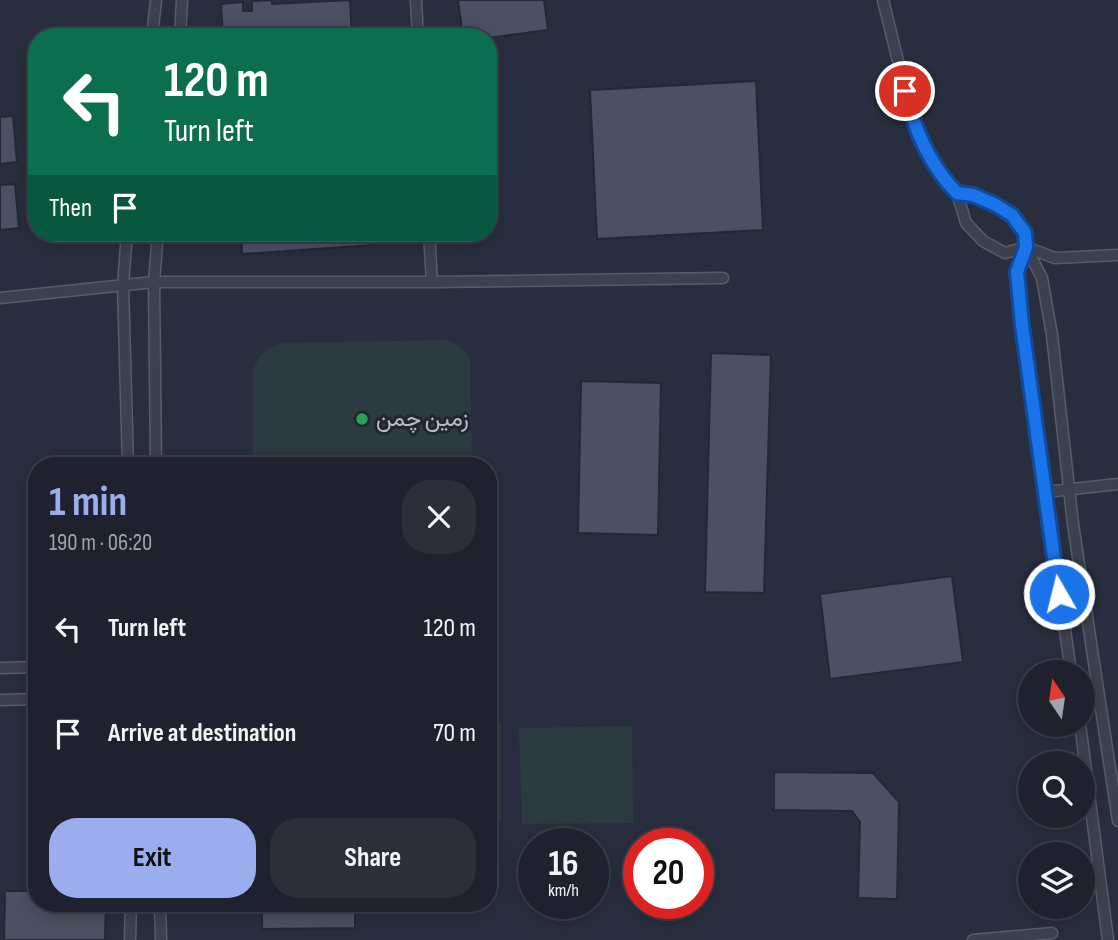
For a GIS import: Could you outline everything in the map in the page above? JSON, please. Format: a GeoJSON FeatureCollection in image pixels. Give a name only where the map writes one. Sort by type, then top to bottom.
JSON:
{"type":"FeatureCollection","features":[{"type":"Feature","properties":{"kind":"lane"},"geometry":{"type":"LineString","coordinates":[[153,28],[156,0]]}},
{"type":"Feature","properties":{"kind":"lane"},"geometry":{"type":"LineString","coordinates":[[180,28],[182,0]]}},
{"type":"Feature","properties":{"kind":"lane"},"geometry":{"type":"LineString","coordinates":[[416,0],[418,28]]}},
{"type":"Feature","properties":{"kind":"lane"},"geometry":{"type":"LineString","coordinates":[[883,0],[911,114],[940,176],[957,193],[966,223],[983,241],[1005,253],[1026,247],[1055,258],[1118,255]]}},
{"type":"Feature","properties":{"kind":"lane"},"geometry":{"type":"LineString","coordinates":[[957,193],[973,195],[1012,215],[1025,233],[1026,247],[1042,278],[1052,335],[1069,490],[1118,821]]}},
{"type":"Feature","properties":{"kind":"lane"},"geometry":{"type":"LineString","coordinates":[[126,242],[123,285],[128,457]]}},
{"type":"Feature","properties":{"kind":"lane"},"geometry":{"type":"LineString","coordinates":[[156,457],[154,282],[157,242]]}},
{"type":"Feature","properties":{"kind":"lane"},"geometry":{"type":"LineString","coordinates":[[430,242],[432,282]]}},
{"type":"Feature","properties":{"kind":"lane"},"geometry":{"type":"LineString","coordinates":[[1026,247],[1017,272],[1022,325],[1069,660]]}},
{"type":"Feature","properties":{"kind":"lane"},"geometry":{"type":"LineString","coordinates":[[0,298],[154,282],[723,278]]}},
{"type":"Feature","properties":{"kind":"lane"},"geometry":{"type":"LineString","coordinates":[[1046,492],[1118,484]]}},
{"type":"Feature","properties":{"kind":"lane"},"geometry":{"type":"LineString","coordinates":[[0,668],[28,667]]}},
{"type":"Feature","properties":{"kind":"lane"},"geometry":{"type":"LineString","coordinates":[[0,700],[28,699]]}},
{"type":"Feature","properties":{"kind":"lane"},"geometry":{"type":"LineString","coordinates":[[1082,737],[1108,940]]}},
{"type":"Feature","properties":{"kind":"lane"},"geometry":{"type":"LineString","coordinates":[[130,940],[131,912]]}},
{"type":"Feature","properties":{"kind":"lane"},"geometry":{"type":"LineString","coordinates":[[160,912],[160,940]]}},
{"type":"Feature","properties":{"kind":"lane"},"geometry":{"type":"LineString","coordinates":[[973,940],[1052,933]]}},
{"type":"Feature","properties":{"kind":"shaded area","name":"زمین چمن"},"geometry":{"type":"Polygon","coordinates":[[[448,340],[461,347],[470,359],[472,457],[253,457],[253,372],[257,361],[267,350],[283,343],[448,340]]]}},
{"type":"Feature","properties":{"kind":"shaded area"},"geometry":{"type":"Polygon","coordinates":[[[497,723],[501,723],[501,821],[497,821],[497,723]]]}},
{"type":"Feature","properties":{"kind":"shaded area"},"geometry":{"type":"Polygon","coordinates":[[[632,726],[633,823],[522,824],[519,728],[632,726]]]}},
{"type":"Feature","properties":{"kind":"building"},"geometry":{"type":"Polygon","coordinates":[[[272,0],[272,4],[350,0],[352,28],[222,28],[221,4],[243,2],[243,11],[252,11],[252,1],[272,0]]]}},
{"type":"Feature","properties":{"kind":"building"},"geometry":{"type":"Polygon","coordinates":[[[458,0],[544,0],[548,30],[497,37],[497,28],[462,28],[458,0]]]}},
{"type":"Feature","properties":{"kind":"building"},"geometry":{"type":"Polygon","coordinates":[[[756,81],[763,230],[597,239],[590,90],[756,81]]]}},
{"type":"Feature","properties":{"kind":"building"},"geometry":{"type":"Polygon","coordinates":[[[13,116],[17,162],[0,164],[0,117],[13,116]]]}},
{"type":"Feature","properties":{"kind":"building"},"geometry":{"type":"Polygon","coordinates":[[[15,184],[19,228],[0,230],[0,185],[15,184]]]}},
{"type":"Feature","properties":{"kind":"building"},"geometry":{"type":"Polygon","coordinates":[[[241,242],[373,242],[373,245],[242,254],[241,242]]]}},
{"type":"Feature","properties":{"kind":"building"},"geometry":{"type":"Polygon","coordinates":[[[711,353],[771,355],[764,593],[705,592],[711,353]]]}},
{"type":"Feature","properties":{"kind":"building"},"geometry":{"type":"Polygon","coordinates":[[[581,381],[661,383],[658,535],[578,533],[581,381]]]}},
{"type":"Feature","properties":{"kind":"building"},"geometry":{"type":"Polygon","coordinates":[[[952,576],[963,662],[830,679],[820,594],[952,576]]]}},
{"type":"Feature","properties":{"kind":"building"},"geometry":{"type":"Polygon","coordinates":[[[774,772],[873,773],[899,802],[897,899],[858,898],[860,822],[852,811],[774,810],[774,772]]]}},
{"type":"Feature","properties":{"kind":"building"},"geometry":{"type":"Polygon","coordinates":[[[5,891],[28,891],[28,912],[106,912],[105,940],[4,940],[5,891]]]}},
{"type":"Feature","properties":{"kind":"building"},"geometry":{"type":"Polygon","coordinates":[[[262,912],[355,912],[355,928],[262,929],[262,912]]]}},
{"type":"Feature","properties":{"kind":"place","name":"زمین چمن"},"geometry":{"type":"Point","coordinates":[362,419]}},
{"type":"Feature","properties":{"kind":"route"},"geometry":{"type":"LineString","coordinates":[[905,91],[911,114],[940,176],[957,193],[973,195],[1012,215],[1025,233],[1026,247],[1017,272],[1059,594]]}}]}
